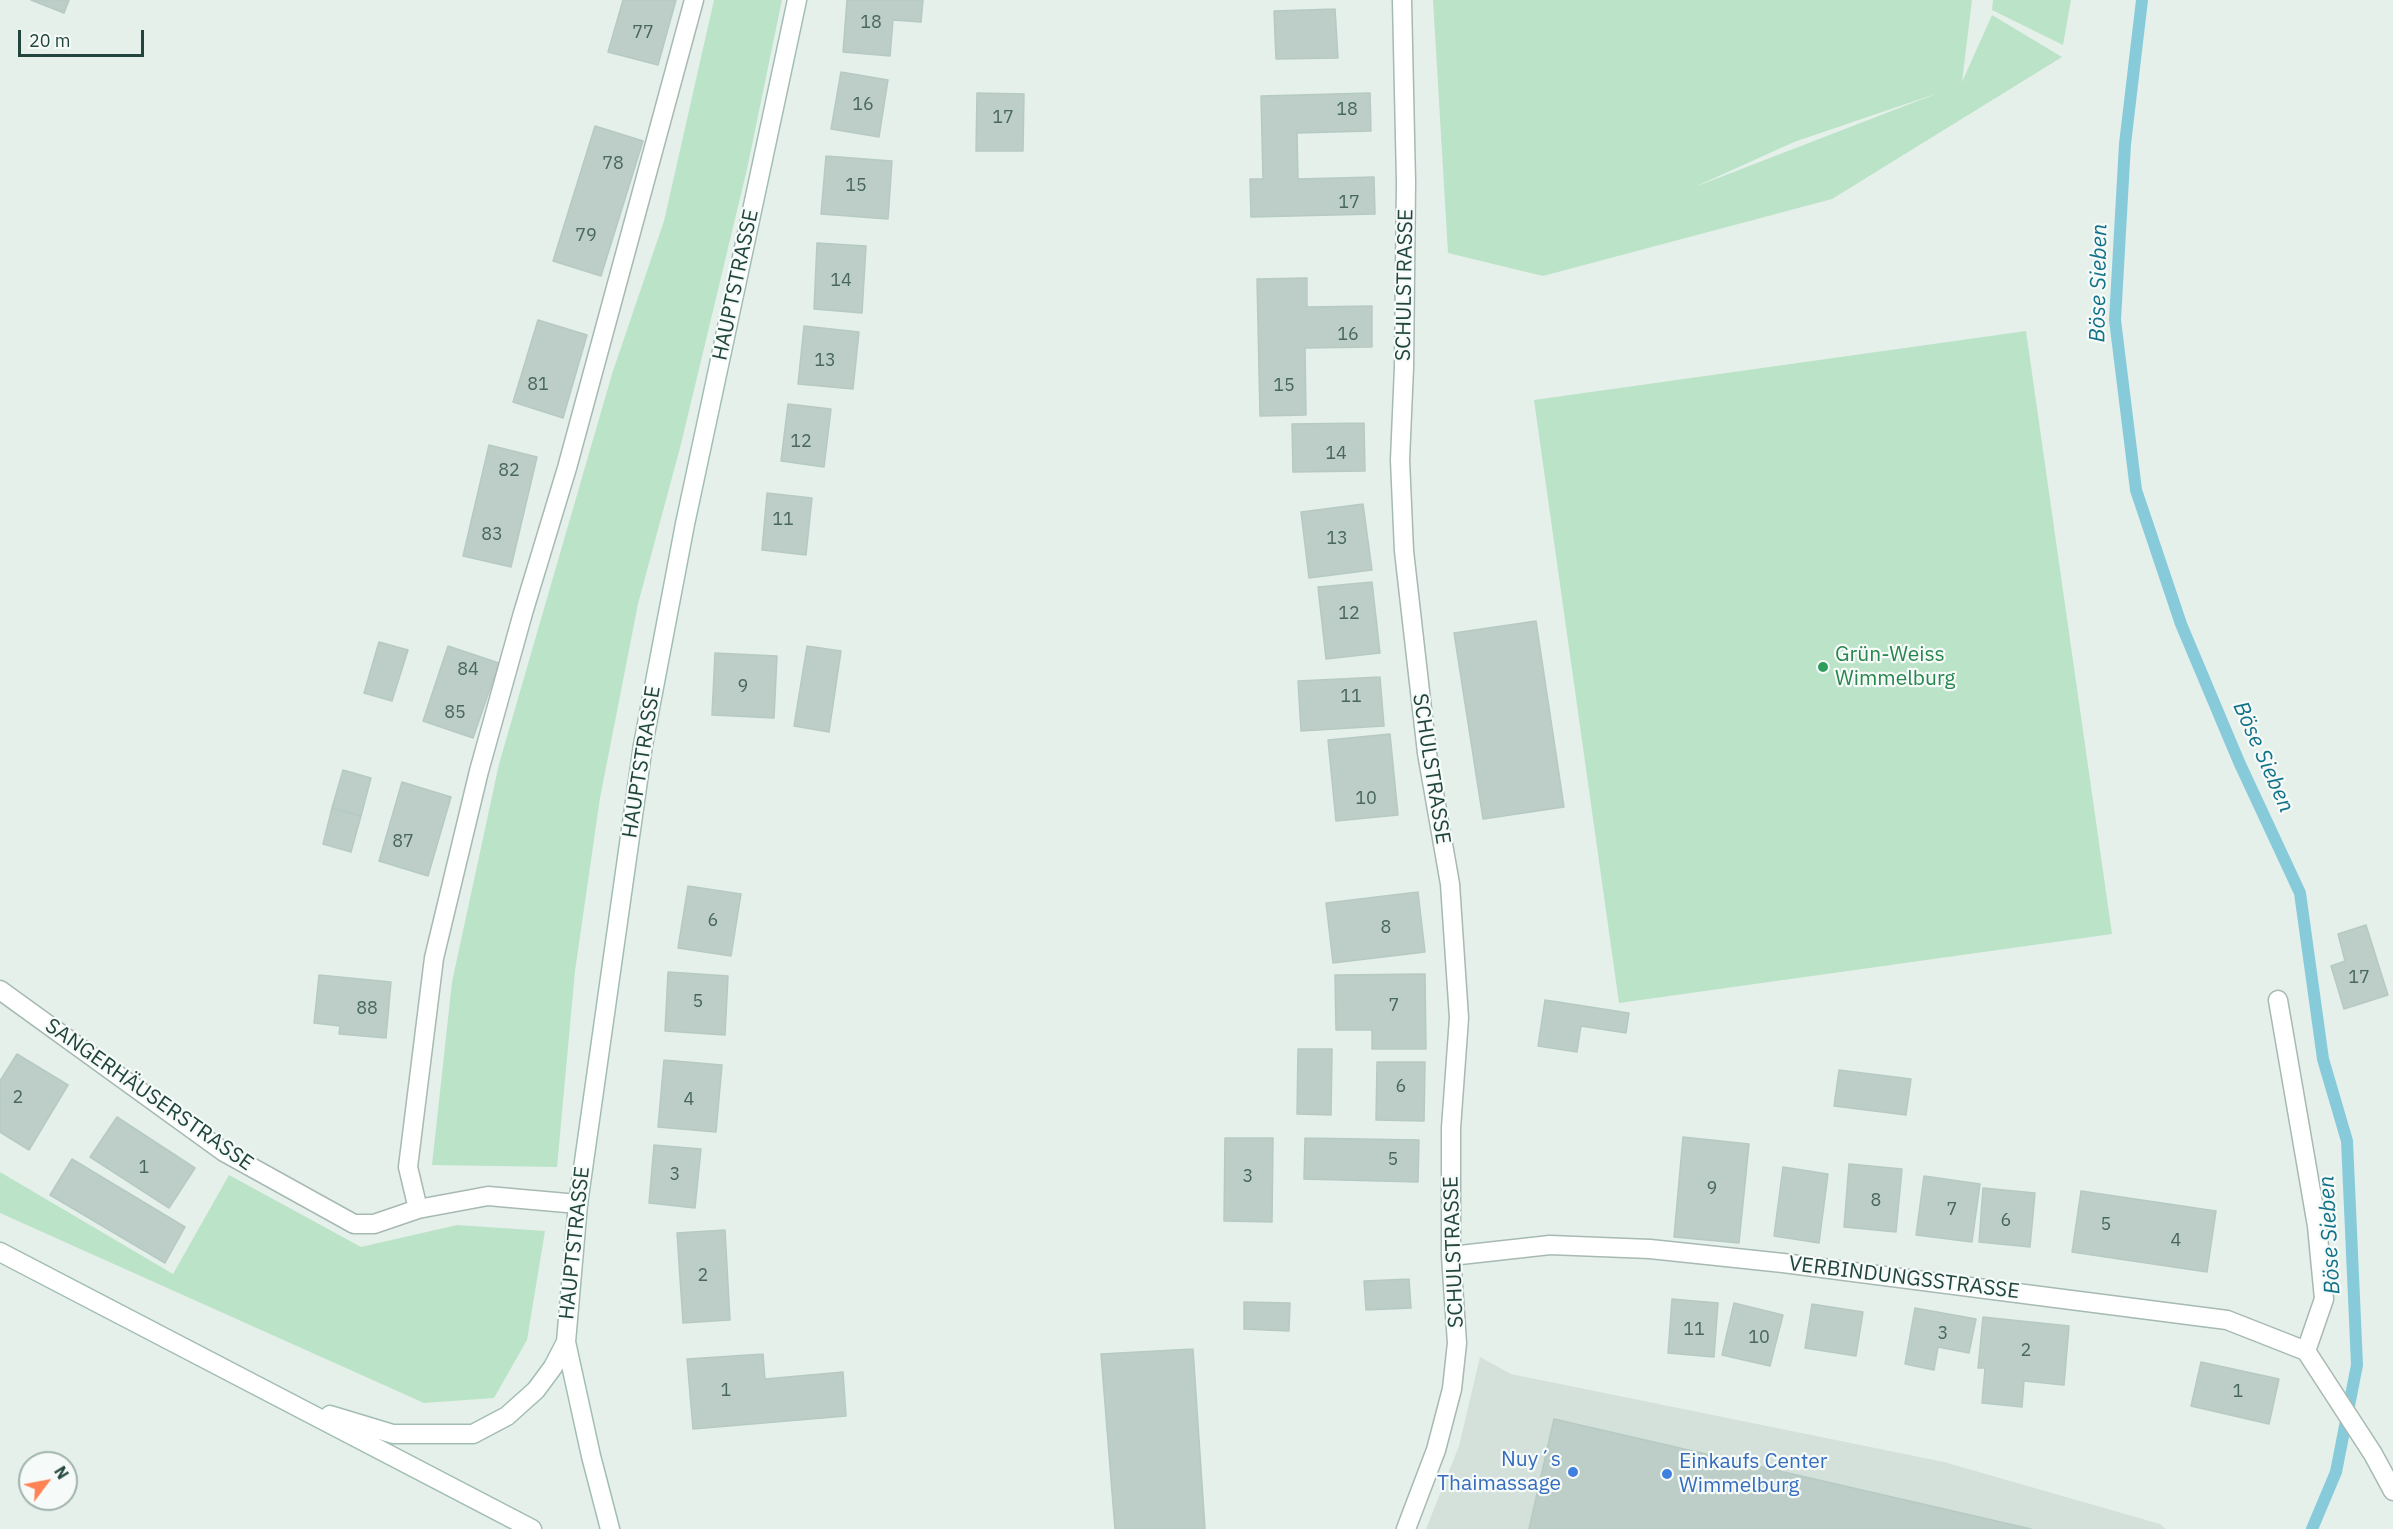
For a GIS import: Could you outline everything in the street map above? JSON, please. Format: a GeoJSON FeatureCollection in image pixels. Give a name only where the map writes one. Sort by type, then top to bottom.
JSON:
{"type":"FeatureCollection","features":[{"type":"Feature","properties":{"kind":"street"},"geometry":{"type":"LineString","coordinates":[[417,1209],[408,1167],[434,958],[479,771],[523,613],[567,468],[694,0]]}},
{"type":"Feature","properties":{"kind":"street","name":"HAUPTSTRASSE"},"geometry":{"type":"LineString","coordinates":[[610,1529],[566,1342],[578,1204],[643,745],[685,524],[797,0]]}},
{"type":"Feature","properties":{"kind":"street","name":"SCHULSTRASSE"},"geometry":{"type":"LineString","coordinates":[[1402,0],[1406,193],[1404,367],[1400,460],[1404,551],[1427,753],[1450,884],[1459,1018],[1451,1128],[1451,1256],[1457,1343],[1452,1389],[1436,1450],[1406,1529]]}},
{"type":"Feature","properties":{"kind":"street","name":"SANGERHÄUSERSTRASSE"},"geometry":{"type":"LineString","coordinates":[[0,990],[224,1152],[354,1224],[374,1224],[417,1209],[488,1196],[578,1204]]}},
{"type":"Feature","properties":{"kind":"street"},"geometry":{"type":"LineString","coordinates":[[2278,1000],[2317,1226],[2324,1299],[2306,1351],[2357,1433],[2373,1454],[2393,1491]]}},
{"type":"Feature","properties":{"kind":"street","name":"VERBINDUNGSSTRASSE"},"geometry":{"type":"LineString","coordinates":[[1451,1256],[1550,1245],[1650,1249],[1783,1263],[2227,1320],[2306,1351]]}},
{"type":"Feature","properties":{"kind":"street"},"geometry":{"type":"LineString","coordinates":[[0,1252],[532,1529]]}},
{"type":"Feature","properties":{"kind":"street"},"geometry":{"type":"LineString","coordinates":[[287,1403],[393,1434],[473,1434],[507,1416],[536,1390],[566,1342]]}},
{"type":"Feature","properties":{"kind":"shaded area"},"geometry":{"type":"Polygon","coordinates":[[[1480,1357],[1511,1374],[1944,1462],[2160,1524],[2166,1529],[1426,1529],[1459,1446],[1480,1357]]]}},
{"type":"Feature","properties":{"kind":"green space"},"geometry":{"type":"Polygon","coordinates":[[[714,0],[782,0],[747,169],[681,444],[638,604],[600,798],[575,971],[557,1167],[432,1165],[452,982],[499,764],[612,374],[664,221],[714,0]]]}},
{"type":"Feature","properties":{"kind":"green space"},"geometry":{"type":"Polygon","coordinates":[[[1433,0],[1972,0],[1962,82],[1992,15],[2062,57],[1832,199],[1543,276],[1448,253],[1433,0]],[[1938,93],[1794,142],[1699,185],[1938,93]]]}},
{"type":"Feature","properties":{"kind":"green space"},"geometry":{"type":"Polygon","coordinates":[[[1993,0],[2071,0],[2063,45],[1992,10],[1993,0]]]}},
{"type":"Feature","properties":{"kind":"green space","name":"Grün-Weiss Wimmelburg"},"geometry":{"type":"Polygon","coordinates":[[[2026,331],[2112,934],[1619,1003],[1534,400],[2026,331]]]}},
{"type":"Feature","properties":{"kind":"green space"},"geometry":{"type":"Polygon","coordinates":[[[0,1172],[173,1274],[229,1175],[361,1247],[457,1225],[545,1231],[527,1340],[494,1398],[424,1403],[0,1213],[0,1172]]]}},
{"type":"Feature","properties":{"kind":"building"},"geometry":{"type":"Polygon","coordinates":[[[31,0],[69,0],[64,13],[31,0]]]}},
{"type":"Feature","properties":{"kind":"building"},"geometry":{"type":"Polygon","coordinates":[[[623,0],[676,0],[658,65],[608,52],[623,0]]]}},
{"type":"Feature","properties":{"kind":"building"},"geometry":{"type":"Polygon","coordinates":[[[847,0],[923,0],[921,22],[893,20],[890,56],[843,52],[847,0]]]}},
{"type":"Feature","properties":{"kind":"building"},"geometry":{"type":"Polygon","coordinates":[[[1335,9],[1338,58],[1276,59],[1274,11],[1335,9]]]}},
{"type":"Feature","properties":{"kind":"building"},"geometry":{"type":"Polygon","coordinates":[[[841,72],[888,80],[879,137],[831,129],[841,72]]]}},
{"type":"Feature","properties":{"kind":"building"},"geometry":{"type":"Polygon","coordinates":[[[977,93],[1024,94],[1023,151],[976,151],[977,93]]]}},
{"type":"Feature","properties":{"kind":"building"},"geometry":{"type":"Polygon","coordinates":[[[1370,93],[1371,131],[1297,133],[1298,179],[1374,177],[1375,214],[1251,217],[1250,179],[1263,179],[1261,96],[1370,93]]]}},
{"type":"Feature","properties":{"kind":"building"},"geometry":{"type":"Polygon","coordinates":[[[595,126],[643,141],[601,276],[553,261],[595,126]]]}},
{"type":"Feature","properties":{"kind":"building"},"geometry":{"type":"Polygon","coordinates":[[[826,156],[892,161],[888,219],[821,214],[826,156]]]}},
{"type":"Feature","properties":{"kind":"building"},"geometry":{"type":"Polygon","coordinates":[[[817,243],[866,246],[862,313],[814,309],[817,243]]]}},
{"type":"Feature","properties":{"kind":"building"},"geometry":{"type":"Polygon","coordinates":[[[1307,278],[1307,307],[1372,306],[1372,347],[1305,348],[1306,415],[1260,416],[1257,279],[1307,278]]]}},
{"type":"Feature","properties":{"kind":"building"},"geometry":{"type":"Polygon","coordinates":[[[538,320],[587,335],[563,418],[513,402],[538,320]]]}},
{"type":"Feature","properties":{"kind":"building"},"geometry":{"type":"Polygon","coordinates":[[[804,326],[859,332],[853,389],[798,384],[804,326]]]}},
{"type":"Feature","properties":{"kind":"building"},"geometry":{"type":"Polygon","coordinates":[[[788,404],[831,409],[824,467],[781,461],[788,404]]]}},
{"type":"Feature","properties":{"kind":"building"},"geometry":{"type":"Polygon","coordinates":[[[1364,423],[1365,471],[1293,472],[1292,424],[1364,423]]]}},
{"type":"Feature","properties":{"kind":"building"},"geometry":{"type":"Polygon","coordinates":[[[489,445],[537,457],[511,567],[463,556],[489,445]]]}},
{"type":"Feature","properties":{"kind":"building"},"geometry":{"type":"Polygon","coordinates":[[[767,493],[812,498],[806,555],[762,550],[767,493]]]}},
{"type":"Feature","properties":{"kind":"building"},"geometry":{"type":"Polygon","coordinates":[[[1363,504],[1372,570],[1309,578],[1301,512],[1363,504]]]}},
{"type":"Feature","properties":{"kind":"building"},"geometry":{"type":"Polygon","coordinates":[[[1372,582],[1380,653],[1326,659],[1318,587],[1372,582]]]}},
{"type":"Feature","properties":{"kind":"building"},"geometry":{"type":"Polygon","coordinates":[[[1536,621],[1564,807],[1483,819],[1454,633],[1536,621]]]}},
{"type":"Feature","properties":{"kind":"building"},"geometry":{"type":"Polygon","coordinates":[[[379,642],[408,650],[392,701],[364,693],[379,642]]]}},
{"type":"Feature","properties":{"kind":"building"},"geometry":{"type":"Polygon","coordinates":[[[448,646],[499,663],[473,738],[423,721],[448,646]]]}},
{"type":"Feature","properties":{"kind":"building"},"geometry":{"type":"Polygon","coordinates":[[[807,646],[841,651],[829,732],[794,726],[807,646]]]}},
{"type":"Feature","properties":{"kind":"building"},"geometry":{"type":"Polygon","coordinates":[[[715,653],[777,656],[774,718],[712,715],[715,653]]]}},
{"type":"Feature","properties":{"kind":"building"},"geometry":{"type":"Polygon","coordinates":[[[1380,677],[1384,726],[1301,731],[1298,681],[1380,677]]]}},
{"type":"Feature","properties":{"kind":"building"},"geometry":{"type":"Polygon","coordinates":[[[1390,734],[1398,815],[1336,821],[1328,740],[1390,734]]]}},
{"type":"Feature","properties":{"kind":"building"},"geometry":{"type":"Polygon","coordinates":[[[343,770],[371,778],[361,816],[332,808],[343,770]]]}},
{"type":"Feature","properties":{"kind":"building"},"geometry":{"type":"Polygon","coordinates":[[[402,782],[451,797],[428,876],[379,861],[402,782]]]}},
{"type":"Feature","properties":{"kind":"building"},"geometry":{"type":"Polygon","coordinates":[[[332,808],[361,816],[351,852],[323,844],[332,808]]]}},
{"type":"Feature","properties":{"kind":"building"},"geometry":{"type":"Polygon","coordinates":[[[688,886],[741,894],[731,956],[678,948],[688,886]]]}},
{"type":"Feature","properties":{"kind":"building"},"geometry":{"type":"Polygon","coordinates":[[[1418,892],[1425,952],[1333,963],[1326,903],[1418,892]]]}},
{"type":"Feature","properties":{"kind":"building"},"geometry":{"type":"Polygon","coordinates":[[[2366,925],[2388,995],[2344,1009],[2331,966],[2345,961],[2338,934],[2366,925]]]}},
{"type":"Feature","properties":{"kind":"building"},"geometry":{"type":"Polygon","coordinates":[[[668,972],[728,976],[725,1035],[665,1031],[668,972]]]}},
{"type":"Feature","properties":{"kind":"building"},"geometry":{"type":"Polygon","coordinates":[[[1425,974],[1426,1049],[1372,1049],[1372,1030],[1336,1030],[1335,975],[1425,974]]]}},
{"type":"Feature","properties":{"kind":"building"},"geometry":{"type":"Polygon","coordinates":[[[319,975],[391,982],[386,1038],[339,1034],[340,1026],[314,1023],[319,975]]]}},
{"type":"Feature","properties":{"kind":"building"},"geometry":{"type":"Polygon","coordinates":[[[1545,1000],[1629,1013],[1626,1033],[1581,1026],[1577,1052],[1538,1046],[1545,1000]]]}},
{"type":"Feature","properties":{"kind":"building"},"geometry":{"type":"Polygon","coordinates":[[[1298,1049],[1332,1049],[1331,1115],[1297,1114],[1298,1049]]]}},
{"type":"Feature","properties":{"kind":"building"},"geometry":{"type":"Polygon","coordinates":[[[17,1054],[68,1085],[29,1150],[0,1132],[0,1081],[17,1054]]]}},
{"type":"Feature","properties":{"kind":"building"},"geometry":{"type":"Polygon","coordinates":[[[664,1060],[722,1065],[716,1132],[658,1127],[664,1060]]]}},
{"type":"Feature","properties":{"kind":"building"},"geometry":{"type":"Polygon","coordinates":[[[1377,1062],[1425,1062],[1424,1121],[1376,1120],[1377,1062]]]}},
{"type":"Feature","properties":{"kind":"building"},"geometry":{"type":"Polygon","coordinates":[[[1839,1070],[1911,1079],[1906,1115],[1834,1106],[1839,1070]]]}},
{"type":"Feature","properties":{"kind":"building"},"geometry":{"type":"Polygon","coordinates":[[[117,1117],[195,1168],[169,1208],[90,1157],[117,1117]]]}},
{"type":"Feature","properties":{"kind":"building"},"geometry":{"type":"Polygon","coordinates":[[[1683,1137],[1749,1144],[1739,1243],[1674,1237],[1683,1137]]]}},
{"type":"Feature","properties":{"kind":"building"},"geometry":{"type":"Polygon","coordinates":[[[1225,1138],[1273,1138],[1272,1222],[1224,1221],[1225,1138]]]}},
{"type":"Feature","properties":{"kind":"building"},"geometry":{"type":"Polygon","coordinates":[[[1305,1138],[1419,1140],[1418,1182],[1304,1179],[1305,1138]]]}},
{"type":"Feature","properties":{"kind":"building"},"geometry":{"type":"Polygon","coordinates":[[[654,1145],[701,1149],[695,1208],[649,1203],[654,1145]]]}},
{"type":"Feature","properties":{"kind":"building"},"geometry":{"type":"Polygon","coordinates":[[[72,1159],[185,1227],[165,1263],[50,1195],[72,1159]]]}},
{"type":"Feature","properties":{"kind":"building"},"geometry":{"type":"Polygon","coordinates":[[[1849,1164],[1902,1169],[1896,1232],[1844,1227],[1849,1164]]]}},
{"type":"Feature","properties":{"kind":"building"},"geometry":{"type":"Polygon","coordinates":[[[1783,1167],[1828,1174],[1819,1243],[1774,1236],[1783,1167]]]}},
{"type":"Feature","properties":{"kind":"building"},"geometry":{"type":"Polygon","coordinates":[[[1924,1176],[1980,1184],[1972,1242],[1916,1235],[1924,1176]]]}},
{"type":"Feature","properties":{"kind":"building"},"geometry":{"type":"Polygon","coordinates":[[[1983,1188],[2035,1193],[2030,1247],[1979,1242],[1983,1188]]]}},
{"type":"Feature","properties":{"kind":"building"},"geometry":{"type":"Polygon","coordinates":[[[2081,1191],[2216,1211],[2207,1272],[2072,1252],[2081,1191]]]}},
{"type":"Feature","properties":{"kind":"building"},"geometry":{"type":"Polygon","coordinates":[[[725,1230],[730,1320],[683,1323],[677,1233],[725,1230]]]}},
{"type":"Feature","properties":{"kind":"building"},"geometry":{"type":"Polygon","coordinates":[[[1409,1279],[1411,1308],[1366,1310],[1364,1281],[1409,1279]]]}},
{"type":"Feature","properties":{"kind":"building"},"geometry":{"type":"Polygon","coordinates":[[[1672,1299],[1718,1303],[1714,1357],[1668,1353],[1672,1299]]]}},
{"type":"Feature","properties":{"kind":"building"},"geometry":{"type":"Polygon","coordinates":[[[1244,1302],[1290,1303],[1289,1331],[1244,1329],[1244,1302]]]}},
{"type":"Feature","properties":{"kind":"building"},"geometry":{"type":"Polygon","coordinates":[[[1734,1303],[1783,1315],[1770,1366],[1722,1355],[1734,1303]]]}},
{"type":"Feature","properties":{"kind":"building"},"geometry":{"type":"Polygon","coordinates":[[[1812,1304],[1863,1312],[1856,1356],[1805,1348],[1812,1304]]]}},
{"type":"Feature","properties":{"kind":"building"},"geometry":{"type":"Polygon","coordinates":[[[1915,1308],[1976,1319],[1969,1353],[1938,1347],[1934,1370],[1905,1364],[1915,1308]]]}},
{"type":"Feature","properties":{"kind":"building"},"geometry":{"type":"Polygon","coordinates":[[[1983,1317],[2069,1326],[2064,1385],[2024,1381],[2022,1407],[1982,1403],[1985,1368],[1978,1368],[1983,1317]]]}},
{"type":"Feature","properties":{"kind":"building"},"geometry":{"type":"Polygon","coordinates":[[[1193,1349],[1205,1529],[1115,1529],[1101,1354],[1193,1349]]]}},
{"type":"Feature","properties":{"kind":"building"},"geometry":{"type":"Polygon","coordinates":[[[763,1354],[765,1379],[843,1372],[846,1416],[693,1429],[687,1359],[763,1354]]]}},
{"type":"Feature","properties":{"kind":"building"},"geometry":{"type":"Polygon","coordinates":[[[2201,1362],[2279,1379],[2269,1424],[2191,1406],[2201,1362]]]}},
{"type":"Feature","properties":{"kind":"building","name":"Einkaufs Center Wimmelburg"},"geometry":{"type":"Polygon","coordinates":[[[1554,1419],[2031,1529],[1529,1529],[1554,1419]]]}},
{"type":"Feature","properties":{"kind":"waterway","name":"Böse Sieben"},"geometry":{"type":"LineString","coordinates":[[2142,0],[2125,144],[2115,320],[2136,490],[2181,624],[2239,762],[2300,893],[2323,1059],[2347,1141],[2357,1365],[2336,1472],[2312,1529]]}},
{"type":"Feature","properties":{"kind":"place","name":"Grün-Weiss Wimmelburg"},"geometry":{"type":"Point","coordinates":[1823,667]}},
{"type":"Feature","properties":{"kind":"place","name":"Nuy´s Thaimassage"},"geometry":{"type":"Point","coordinates":[1573,1472]}},
{"type":"Feature","properties":{"kind":"place","name":"Einkaufs Center Wimmelburg"},"geometry":{"type":"Point","coordinates":[1667,1474]}}]}
